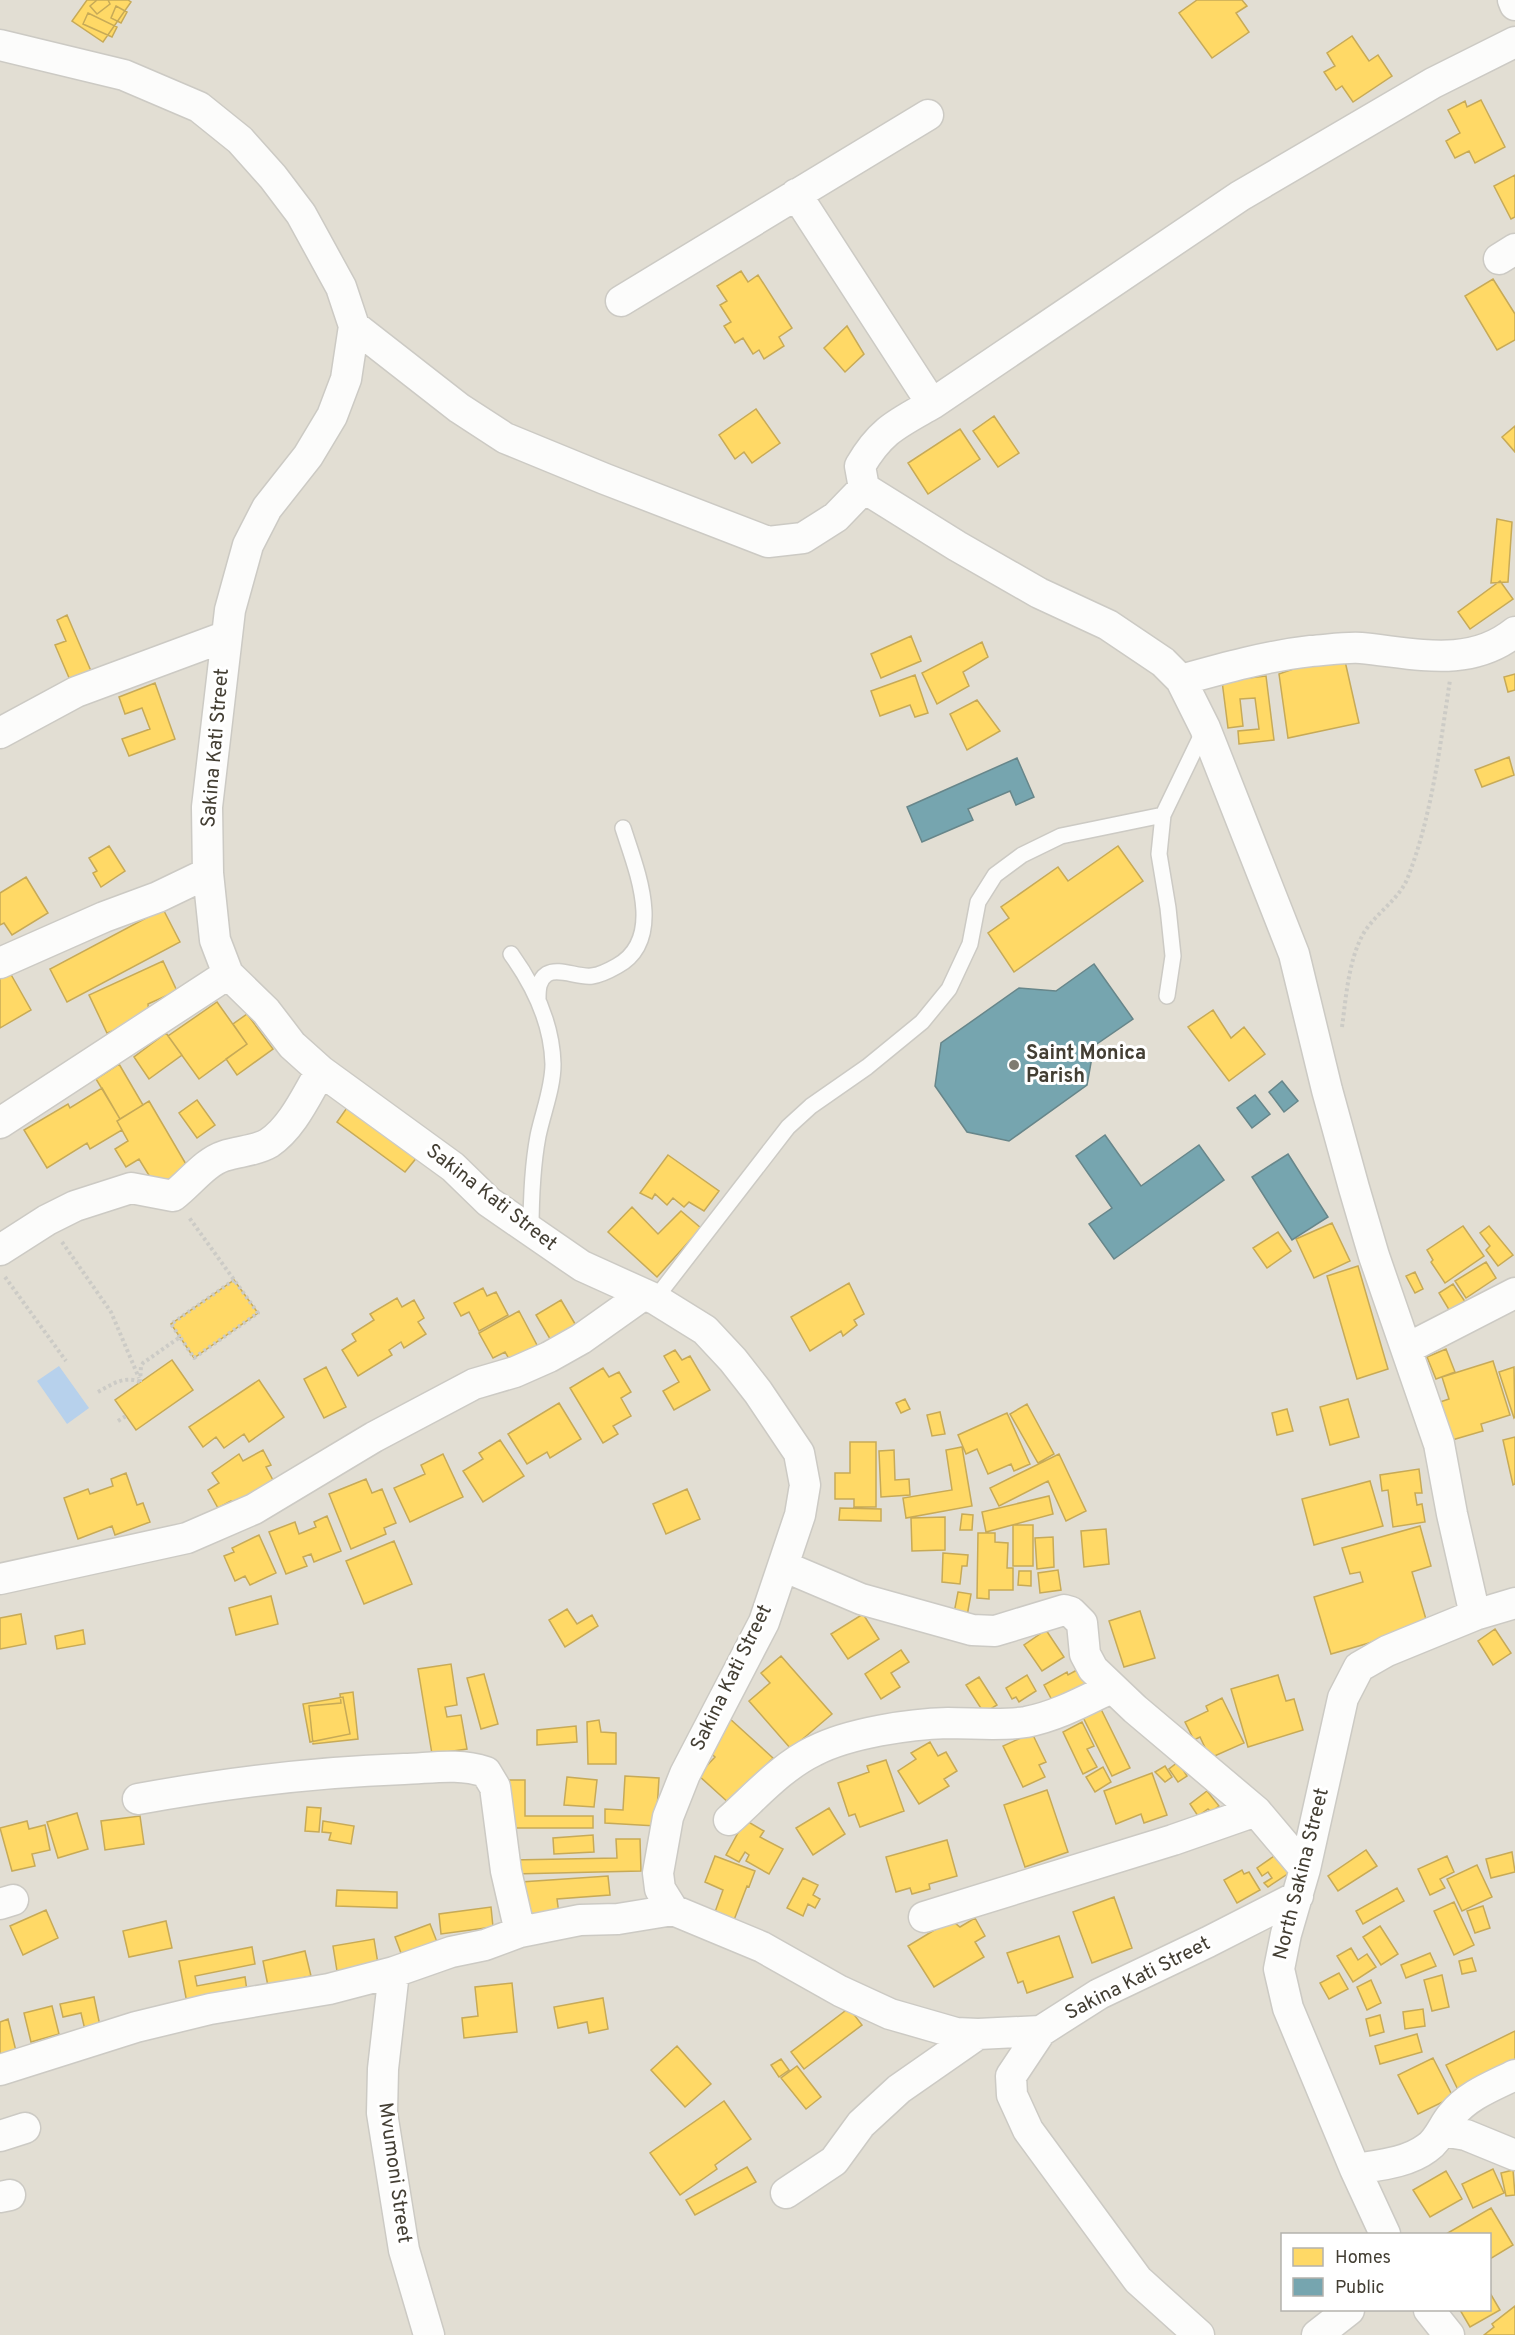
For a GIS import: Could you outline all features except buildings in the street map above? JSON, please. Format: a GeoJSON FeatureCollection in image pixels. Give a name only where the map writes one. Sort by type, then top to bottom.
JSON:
{"type":"FeatureCollection","features":[{"type":"Feature","properties":{"kind":"street"},"geometry":{"type":"LineString","coordinates":[[1513,0],[1515,5]]}},
{"type":"Feature","properties":{"kind":"street"},"geometry":{"type":"LineString","coordinates":[[1474,1615],[1439,1444],[1354,1188],[1327,1090],[1294,954],[1205,728],[1181,680],[1163,662],[1108,624],[1039,593],[957,546],[864,488],[860,466],[870,449],[889,428],[932,404],[1240,196],[1433,83],[1515,42]]}},
{"type":"Feature","properties":{"kind":"street","name":"Sakina Kati Street"},"geometry":{"type":"LineString","coordinates":[[0,45],[124,75],[199,107],[240,140],[273,177],[301,214],[341,287],[354,326],[346,380],[332,416],[308,456],[267,508],[248,545],[230,610],[207,807],[208,873],[215,940],[228,974],[266,1011],[292,1045],[321,1071],[453,1167],[489,1202],[582,1266],[649,1297],[705,1330],[758,1392],[799,1453],[805,1485],[800,1515],[764,1622],[685,1774],[668,1817],[658,1872],[660,1889],[674,1910],[762,1947],[840,1991],[890,2014],[956,2033],[978,2034],[1041,2031],[1099,1994],[1208,1942],[1301,1882]]}},
{"type":"Feature","properties":{"kind":"street"},"geometry":{"type":"LineString","coordinates":[[621,301],[928,116]]}},
{"type":"Feature","properties":{"kind":"street"},"geometry":{"type":"LineString","coordinates":[[796,194],[932,404]]}},
{"type":"Feature","properties":{"kind":"street"},"geometry":{"type":"LineString","coordinates":[[354,326],[459,408],[505,438],[768,542],[803,538],[836,517],[864,488]]}},
{"type":"Feature","properties":{"kind":"street"},"geometry":{"type":"LineString","coordinates":[[1181,680],[1256,659],[1311,651],[1359,648],[1419,655],[1454,656],[1486,650],[1504,641],[1515,632]]}},
{"type":"Feature","properties":{"kind":"street"},"geometry":{"type":"LineString","coordinates":[[0,732],[76,693],[227,636]]}},
{"type":"Feature","properties":{"kind":"street"},"geometry":{"type":"LineString","coordinates":[[0,963],[104,917],[158,897],[208,873]]}},
{"type":"Feature","properties":{"kind":"street"},"geometry":{"type":"LineString","coordinates":[[0,1123],[228,974]]}},
{"type":"Feature","properties":{"kind":"street"},"geometry":{"type":"LineString","coordinates":[[0,1250],[47,1220],[75,1206],[131,1188],[173,1196],[212,1161],[269,1143],[286,1127],[321,1071]]}},
{"type":"Feature","properties":{"kind":"street"},"geometry":{"type":"LineString","coordinates":[[1407,1349],[1515,1293]]}},
{"type":"Feature","properties":{"kind":"street"},"geometry":{"type":"LineString","coordinates":[[0,1579],[176,1540],[214,1528],[254,1509],[374,1437],[474,1384],[515,1372],[549,1357],[649,1297]]}},
{"type":"Feature","properties":{"kind":"street"},"geometry":{"type":"LineString","coordinates":[[783,1566],[861,1599],[972,1630],[995,1631],[1064,1610],[1071,1612],[1082,1623],[1085,1654],[1093,1669],[1112,1688],[1257,1810],[1301,1882]]}},
{"type":"Feature","properties":{"kind":"street","name":"North Sakina Street"},"geometry":{"type":"LineString","coordinates":[[1384,2233],[1288,2008],[1279,1969],[1286,1934],[1301,1882],[1343,1698],[1359,1667],[1387,1651],[1474,1615],[1515,1603]]}},
{"type":"Feature","properties":{"kind":"street"},"geometry":{"type":"LineString","coordinates":[[729,1820],[790,1764],[816,1749],[858,1735],[887,1729],[948,1723],[1024,1722],[1052,1716],[1112,1688]]}},
{"type":"Feature","properties":{"kind":"street"},"geometry":{"type":"LineString","coordinates":[[138,1799],[222,1785],[383,1770],[467,1766],[486,1773],[495,1787],[506,1871],[520,1932]]}},
{"type":"Feature","properties":{"kind":"street"},"geometry":{"type":"LineString","coordinates":[[924,1917],[1173,1840],[1257,1810]]}},
{"type":"Feature","properties":{"kind":"street"},"geometry":{"type":"LineString","coordinates":[[0,2070],[136,2027],[210,2009],[329,1989],[394,1972],[450,1952],[485,1945],[520,1932],[580,1920],[618,1919],[674,1910]]}},
{"type":"Feature","properties":{"kind":"street","name":"Mvumoni Street"},"geometry":{"type":"LineString","coordinates":[[394,1972],[383,2069],[382,2113],[404,2250],[429,2335]]}},
{"type":"Feature","properties":{"kind":"street"},"geometry":{"type":"LineString","coordinates":[[1041,2031],[1011,2076],[1012,2095],[1028,2130],[1138,2280],[1198,2335]]}},
{"type":"Feature","properties":{"kind":"street"},"geometry":{"type":"LineString","coordinates":[[786,2193],[834,2161],[861,2124],[899,2089],[978,2034]]}},
{"type":"Feature","properties":{"kind":"street"},"geometry":{"type":"LineString","coordinates":[[1355,2169],[1395,2162],[1416,2155],[1430,2147],[1451,2115],[1463,2104],[1480,2092],[1515,2075]]}},
{"type":"Feature","properties":{"kind":"street"},"geometry":{"type":"LineString","coordinates":[[1442,2131],[1466,2135],[1515,2155]]}},
{"type":"Feature","properties":{"kind":"street"},"geometry":{"type":"LineString","coordinates":[[1317,2335],[1347,2311]]}},
{"type":"Feature","properties":{"kind":"street"},"geometry":{"type":"LineString","coordinates":[[1430,2311],[1449,2335]]}},
{"type":"Feature","properties":{"kind":"lane"},"geometry":{"type":"LineString","coordinates":[[1167,996],[1173,956],[1159,854],[1163,815],[1205,728]]}},
{"type":"Feature","properties":{"kind":"lane"},"geometry":{"type":"LineString","coordinates":[[649,1297],[788,1127],[811,1106],[867,1067],[922,1022],[950,989],[969,944],[978,902],[995,875],[1022,855],[1061,836],[1163,815]]}},
{"type":"Feature","properties":{"kind":"lane"},"geometry":{"type":"LineString","coordinates":[[538,999],[538,984],[547,974],[558,971],[574,976],[593,976],[627,961],[639,945],[644,930],[644,910],[639,882],[623,828]]}},
{"type":"Feature","properties":{"kind":"lane"},"geometry":{"type":"LineString","coordinates":[[511,954],[538,999],[547,1027],[552,1068],[538,1137],[531,1189],[531,1232]]}},
{"type":"Feature","properties":{"kind":"path"},"geometry":{"type":"LineString","coordinates":[[1341,1034],[1348,977],[1361,937],[1398,894],[1411,870],[1431,793],[1454,656]]}},
{"type":"Feature","properties":{"kind":"path"},"geometry":{"type":"LineString","coordinates":[[173,1196],[258,1313],[194,1358],[171,1324],[234,1280]]}},
{"type":"Feature","properties":{"kind":"path"},"geometry":{"type":"LineString","coordinates":[[47,1220],[111,1312],[140,1382]]}},
{"type":"Feature","properties":{"kind":"path"},"geometry":{"type":"LineString","coordinates":[[0,1271],[66,1361]]}},
{"type":"Feature","properties":{"kind":"path"},"geometry":{"type":"LineString","coordinates":[[140,1382],[143,1363],[180,1337]]}},
{"type":"Feature","properties":{"kind":"path"},"geometry":{"type":"LineString","coordinates":[[98,1392],[121,1380],[133,1379],[140,1382]]}},
{"type":"Feature","properties":{"kind":"path"},"geometry":{"type":"LineString","coordinates":[[118,1421],[126,1416]]}},
{"type":"Feature","properties":{"kind":"shaded area"},"geometry":{"type":"Polygon","coordinates":[[[0,0],[1515,0],[1515,2335],[0,2335],[0,0]]]}},
{"type":"Feature","properties":{"kind":"water"},"geometry":{"type":"Polygon","coordinates":[[[59,1366],[89,1408],[67,1424],[37,1381],[59,1366]]]}},
{"type":"Feature","properties":{"kind":"place","name":"Saint Monica Parish"},"geometry":{"type":"Point","coordinates":[1014,1065]}}]}
